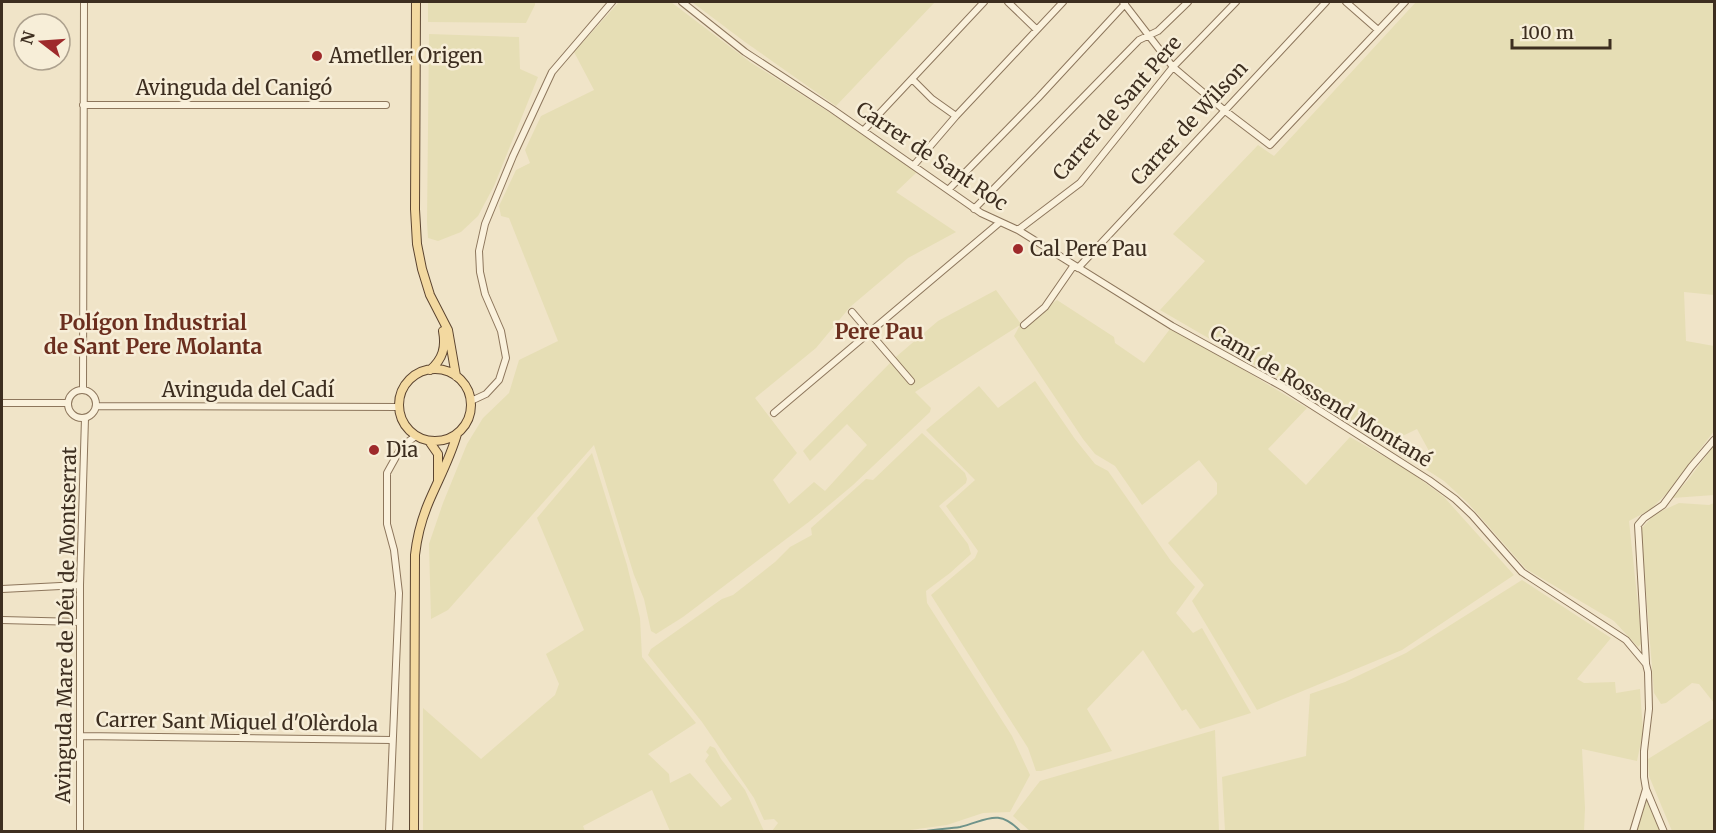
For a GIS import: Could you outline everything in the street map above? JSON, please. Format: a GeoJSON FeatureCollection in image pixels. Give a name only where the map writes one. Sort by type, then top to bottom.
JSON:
{"type":"FeatureCollection","features":[{"type":"Feature","properties":{"kind":"main road"},"geometry":{"type":"LineString","coordinates":[[416,2],[416,229],[422,269],[444,332],[444,346],[440,359],[429,370]]}},
{"type":"Feature","properties":{"kind":"main road"},"geometry":{"type":"LineString","coordinates":[[414,831],[415,555],[419,529],[428,503],[446,469],[457,434],[465,425],[470,414],[471,401],[468,392],[456,376],[448,330],[437,310]]}},
{"type":"Feature","properties":{"kind":"main road"},"geometry":{"type":"LineString","coordinates":[[456,376],[439,369],[419,373],[411,379],[400,397],[399,407],[407,428],[416,436],[429,441],[439,441],[457,434]]}},
{"type":"Feature","properties":{"kind":"main road"},"geometry":{"type":"LineString","coordinates":[[429,441],[438,454],[438,485]]}},
{"type":"Feature","properties":{"kind":"street"},"geometry":{"type":"LineString","coordinates":[[83,390],[84,2]]}},
{"type":"Feature","properties":{"kind":"street"},"geometry":{"type":"LineString","coordinates":[[471,401],[486,394],[499,380],[506,358],[501,331],[485,294],[480,272],[480,251],[485,224],[513,156],[552,72],[612,2]]}},
{"type":"Feature","properties":{"kind":"street","name":"Carrer de Sant Roc"},"geometry":{"type":"LineString","coordinates":[[682,2],[745,52],[864,130],[974,209],[999,223],[1018,230],[1172,326]]}},
{"type":"Feature","properties":{"kind":"street"},"geometry":{"type":"LineString","coordinates":[[864,130],[984,2]]}},
{"type":"Feature","properties":{"kind":"street"},"geometry":{"type":"LineString","coordinates":[[1008,2],[1036,29]]}},
{"type":"Feature","properties":{"kind":"street"},"geometry":{"type":"LineString","coordinates":[[914,165],[956,116],[1063,2]]}},
{"type":"Feature","properties":{"kind":"street"},"geometry":{"type":"LineString","coordinates":[[974,209],[1139,40],[1158,30],[1188,2]]}},
{"type":"Feature","properties":{"kind":"street","name":"Carrer de Sant Pere"},"geometry":{"type":"LineString","coordinates":[[1018,230],[1080,183],[1173,67],[1236,2]]}},
{"type":"Feature","properties":{"kind":"street","name":"Carrer de Wilson"},"geometry":{"type":"LineString","coordinates":[[1024,325],[1045,307],[1076,267],[1326,2]]}},
{"type":"Feature","properties":{"kind":"street"},"geometry":{"type":"LineString","coordinates":[[1346,2],[1378,30]]}},
{"type":"Feature","properties":{"kind":"street"},"geometry":{"type":"LineString","coordinates":[[949,189],[1038,98],[1124,3],[1173,67],[1270,145],[1405,2]]}},
{"type":"Feature","properties":{"kind":"street"},"geometry":{"type":"LineString","coordinates":[[912,79],[932,99],[956,116]]}},
{"type":"Feature","properties":{"kind":"street","name":"Avinguda del Canigó"},"geometry":{"type":"LineString","coordinates":[[83,105],[386,105]]}},
{"type":"Feature","properties":{"kind":"street"},"geometry":{"type":"LineString","coordinates":[[774,413],[999,223]]}},
{"type":"Feature","properties":{"kind":"street"},"geometry":{"type":"LineString","coordinates":[[852,312],[911,381]]}},
{"type":"Feature","properties":{"kind":"street","name":"Camí de Rossend Montané"},"geometry":{"type":"LineString","coordinates":[[1172,326],[1283,387],[1438,487],[1472,515],[1522,572],[1617,633],[1646,664]]}},
{"type":"Feature","properties":{"kind":"street"},"geometry":{"type":"LineString","coordinates":[[83,390],[91,394],[96,406],[93,412],[85,418],[73,415],[68,408],[72,394],[83,390]]}},
{"type":"Feature","properties":{"kind":"street"},"geometry":{"type":"LineString","coordinates":[[2,403],[68,403]]}},
{"type":"Feature","properties":{"kind":"street","name":"Avinguda del Cadí"},"geometry":{"type":"LineString","coordinates":[[96,406],[399,407]]}},
{"type":"Feature","properties":{"kind":"street","name":"Avinguda Mare de Déu de Montserrat"},"geometry":{"type":"LineString","coordinates":[[80,831],[80,622],[85,418]]}},
{"type":"Feature","properties":{"kind":"street"},"geometry":{"type":"LineString","coordinates":[[389,831],[399,593],[394,549],[387,524],[387,473],[402,446],[416,436]]}},
{"type":"Feature","properties":{"kind":"street"},"geometry":{"type":"LineString","coordinates":[[1664,831],[1646,789],[1643,764],[1649,709],[1649,681],[1638,525],[1668,500],[1691,467],[1714,440]]}},
{"type":"Feature","properties":{"kind":"street"},"geometry":{"type":"LineString","coordinates":[[2,589],[81,585]]}},
{"type":"Feature","properties":{"kind":"street"},"geometry":{"type":"LineString","coordinates":[[2,620],[80,622]]}},
{"type":"Feature","properties":{"kind":"street","name":"Carrer Sant Miquel d'Olèrdola"},"geometry":{"type":"LineString","coordinates":[[81,736],[392,740]]}},
{"type":"Feature","properties":{"kind":"street"},"geometry":{"type":"LineString","coordinates":[[1633,831],[1646,789]]}},
{"type":"Feature","properties":{"kind":"shaded area"},"geometry":{"type":"Polygon","coordinates":[[[428,2],[535,2],[535,5],[526,23],[428,22],[428,2]]]}},
{"type":"Feature","properties":{"kind":"shaded area"},"geometry":{"type":"Polygon","coordinates":[[[619,2],[671,2],[750,62],[917,172],[896,192],[956,232],[908,258],[850,307],[816,348],[755,398],[797,453],[773,480],[789,504],[814,482],[825,491],[867,445],[847,424],[810,461],[803,451],[897,356],[938,321],[996,290],[1021,324],[1057,300],[1114,337],[1115,343],[1144,363],[1170,329],[1234,364],[1307,408],[1268,449],[1306,485],[1350,437],[1408,470],[1444,497],[1514,575],[1402,650],[1257,710],[1192,601],[1204,585],[1168,543],[1217,494],[1217,483],[1199,460],[1142,505],[1115,466],[1095,454],[1083,439],[1014,336],[1020,325],[915,392],[931,408],[930,412],[853,485],[810,521],[683,617],[656,634],[651,631],[644,599],[634,575],[594,445],[448,610],[431,619],[429,544],[467,444],[483,418],[509,393],[519,360],[558,341],[509,218],[501,216],[499,206],[516,170],[530,163],[525,150],[541,116],[594,90],[574,52],[619,2]]]}},
{"type":"Feature","properties":{"kind":"shaded area"},"geometry":{"type":"Polygon","coordinates":[[[692,2],[935,2],[836,106],[692,2]]]}},
{"type":"Feature","properties":{"kind":"shaded area"},"geometry":{"type":"Polygon","coordinates":[[[1416,2],[1714,2],[1714,295],[1684,292],[1686,341],[1714,346],[1714,431],[1667,493],[1651,509],[1629,521],[1642,643],[1638,647],[1614,621],[1526,569],[1468,503],[1444,481],[1413,461],[1429,451],[1417,429],[1384,445],[1310,397],[1160,310],[1205,261],[1173,234],[1258,145],[1274,156],[1416,2]]]}},
{"type":"Feature","properties":{"kind":"shaded area"},"geometry":{"type":"Polygon","coordinates":[[[429,34],[519,37],[520,69],[538,77],[494,186],[478,216],[461,232],[438,241],[428,238],[427,222],[429,34]]]}},
{"type":"Feature","properties":{"kind":"shaded area"},"geometry":{"type":"Polygon","coordinates":[[[1035,381],[1075,439],[1095,464],[1108,471],[1171,561],[1195,587],[1176,613],[1193,633],[1202,628],[1251,713],[1200,729],[1186,709],[1182,711],[1143,650],[1087,709],[1112,751],[1036,771],[1028,748],[931,595],[975,558],[978,551],[946,506],[975,480],[926,430],[979,386],[998,408],[1035,381]]]}},
{"type":"Feature","properties":{"kind":"shaded area"},"geometry":{"type":"Polygon","coordinates":[[[922,433],[965,473],[966,483],[939,506],[968,544],[971,554],[926,591],[927,603],[1012,736],[1030,775],[1010,812],[983,813],[947,825],[903,831],[772,831],[778,823],[774,819],[764,820],[754,798],[702,722],[648,655],[651,649],[722,599],[733,595],[775,562],[790,547],[812,535],[811,528],[866,479],[873,480],[922,433]]]}},
{"type":"Feature","properties":{"kind":"shaded area"},"geometry":{"type":"Polygon","coordinates":[[[1714,445],[1714,495],[1672,498],[1688,480],[1714,445]]]}},
{"type":"Feature","properties":{"kind":"shaded area"},"geometry":{"type":"Polygon","coordinates":[[[592,453],[627,565],[640,618],[642,657],[696,723],[648,754],[669,774],[670,783],[690,773],[721,807],[732,799],[705,761],[709,755],[706,752],[710,746],[715,748],[745,790],[764,831],[670,831],[652,790],[583,826],[585,831],[423,831],[423,708],[481,759],[555,695],[559,684],[546,654],[584,630],[537,518],[592,453]]]}},
{"type":"Feature","properties":{"kind":"shaded area"},"geometry":{"type":"Polygon","coordinates":[[[1679,503],[1709,505],[1714,503],[1714,703],[1699,684],[1692,683],[1666,703],[1661,704],[1654,693],[1641,529],[1655,514],[1679,503]]]}},
{"type":"Feature","properties":{"kind":"shaded area"},"geometry":{"type":"Polygon","coordinates":[[[1522,580],[1611,638],[1577,679],[1584,683],[1615,682],[1616,693],[1640,689],[1643,732],[1637,761],[1582,749],[1584,831],[1225,831],[1222,777],[1306,756],[1310,694],[1345,682],[1406,653],[1522,580]]]}},
{"type":"Feature","properties":{"kind":"shaded area"},"geometry":{"type":"Polygon","coordinates":[[[1714,718],[1714,831],[1672,831],[1649,776],[1648,759],[1714,718]]]}},
{"type":"Feature","properties":{"kind":"shaded area"},"geometry":{"type":"Polygon","coordinates":[[[1215,730],[1219,831],[1030,831],[1013,816],[1040,781],[1215,730]]]}},
{"type":"Feature","properties":{"kind":"shaded area"},"geometry":{"type":"Polygon","coordinates":[[[1647,800],[1660,831],[1636,831],[1647,800]]]}},
{"type":"Feature","properties":{"kind":"waterway"},"geometry":{"type":"LineString","coordinates":[[922,832],[960,827],[992,818],[1005,820],[1021,832]]}},
{"type":"Feature","properties":{"kind":"place","name":"Ametller Origen"},"geometry":{"type":"Point","coordinates":[317,56]}},
{"type":"Feature","properties":{"kind":"place","name":"Cal Pere Pau"},"geometry":{"type":"Point","coordinates":[1018,249]}},
{"type":"Feature","properties":{"kind":"place","name":"Dia"},"geometry":{"type":"Point","coordinates":[374,450]}},
{"type":"Feature","properties":{"kind":"district","name":"Pere Pau"},"geometry":{"type":"Point","coordinates":[879,332]}},
{"type":"Feature","properties":{"kind":"district","name":"Polígon Industrial de Sant Pere Molanta"},"geometry":{"type":"Point","coordinates":[153,335]}}]}
